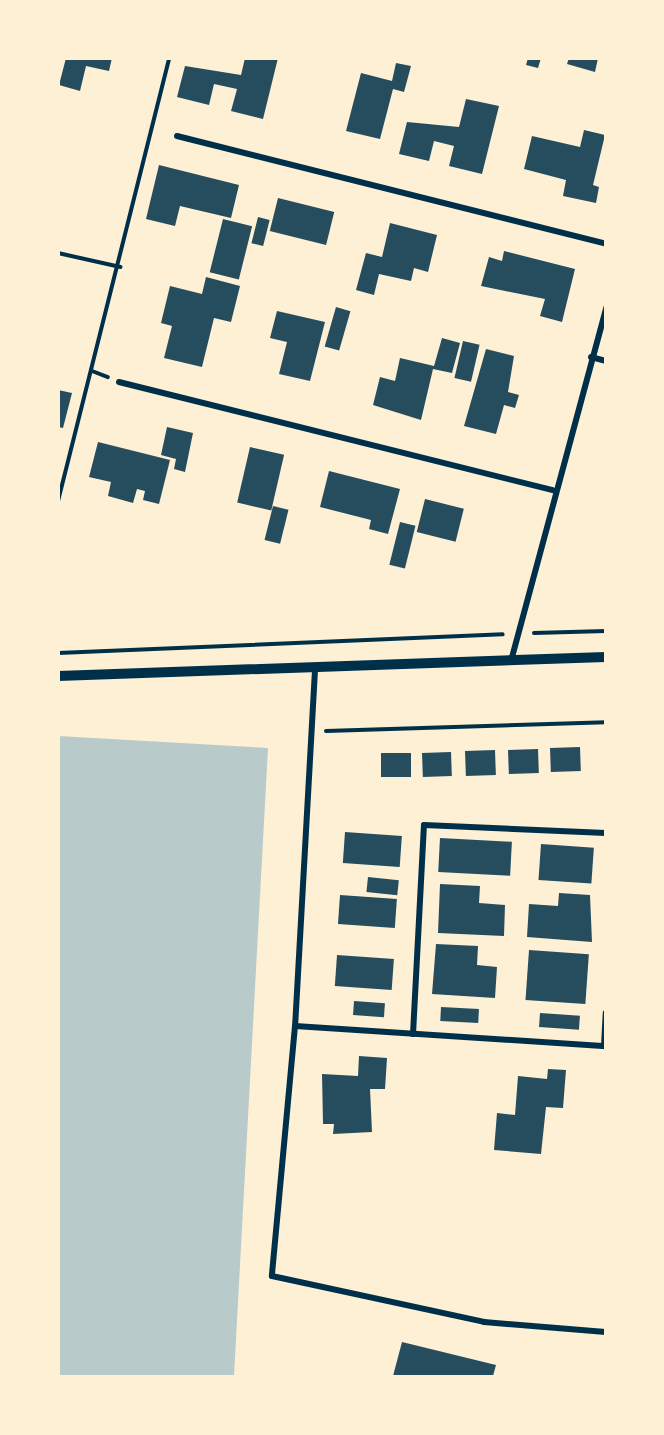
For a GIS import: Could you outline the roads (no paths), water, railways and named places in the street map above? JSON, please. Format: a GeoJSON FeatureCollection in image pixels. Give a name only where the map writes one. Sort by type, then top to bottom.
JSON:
{"type":"FeatureCollection","features":[{"type":"Feature","properties":{"kind":"street"},"geometry":{"type":"LineString","coordinates":[[177,136],[606,244]]}},
{"type":"Feature","properties":{"kind":"street"},"geometry":{"type":"LineString","coordinates":[[511,661],[516,633],[553,490],[606,308]]}},
{"type":"Feature","properties":{"kind":"street"},"geometry":{"type":"LineString","coordinates":[[591,357],[606,361]]}},
{"type":"Feature","properties":{"kind":"street"},"geometry":{"type":"LineString","coordinates":[[119,382],[553,490]]}},
{"type":"Feature","properties":{"kind":"street"},"geometry":{"type":"LineString","coordinates":[[58,676],[315,670],[606,657]]}},
{"type":"Feature","properties":{"kind":"street"},"geometry":{"type":"LineString","coordinates":[[315,670],[295,1026],[272,1276],[484,1322],[606,1332]]}},
{"type":"Feature","properties":{"kind":"street"},"geometry":{"type":"LineString","coordinates":[[413,1034],[424,825],[606,833]]}},
{"type":"Feature","properties":{"kind":"street"},"geometry":{"type":"LineString","coordinates":[[295,1026],[604,1046],[606,1013]]}}]}
